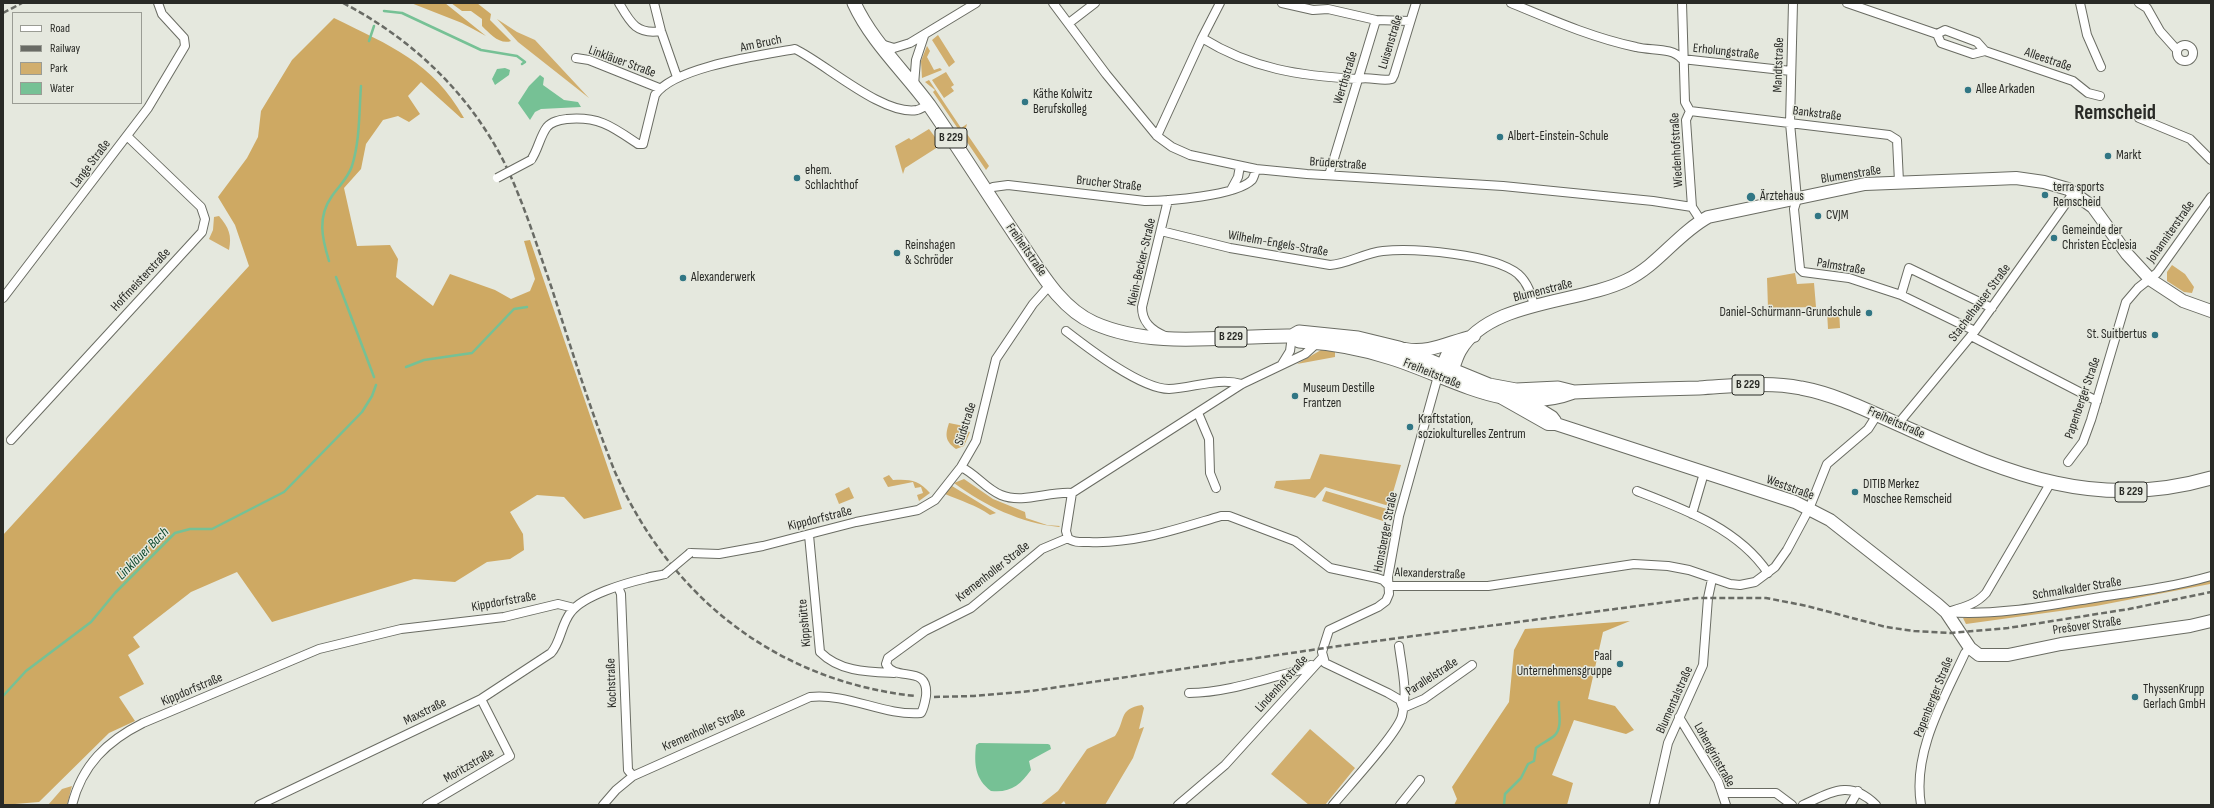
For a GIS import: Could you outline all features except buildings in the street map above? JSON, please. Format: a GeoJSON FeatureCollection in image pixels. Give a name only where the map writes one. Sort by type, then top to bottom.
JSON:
{"type":"FeatureCollection","features":[{"type":"Feature","properties":{"kind":"main road","name":"Freiheitstraße"},"geometry":{"type":"LineString","coordinates":[[854,3],[878,43],[928,105],[1050,285],[1069,305],[1093,322],[1128,334],[1171,338],[1292,336],[1299,332],[1340,335],[1399,348],[1446,373]]}},
{"type":"Feature","properties":{"kind":"main road","name":"Freiheitstraße"},"geometry":{"type":"LineString","coordinates":[[1292,336],[1299,341],[1374,352],[1489,385],[1502,393],[1523,400],[1559,398],[1574,392]]}},
{"type":"Feature","properties":{"kind":"main road","name":"Freiheitstraße"},"geometry":{"type":"LineString","coordinates":[[1502,393],[1558,388],[1574,392],[1777,385],[1820,392],[1971,456],[2051,482],[2087,490],[2128,492],[2173,487],[2211,478]]}},
{"type":"Feature","properties":{"kind":"street","name":"Lange Straße"},"geometry":{"type":"LineString","coordinates":[[3,298],[148,108],[184,46],[184,38],[162,14],[158,3]]}},
{"type":"Feature","properties":{"kind":"street"},"geometry":{"type":"LineString","coordinates":[[619,3],[634,26],[651,32],[661,31]]}},
{"type":"Feature","properties":{"kind":"street"},"geometry":{"type":"LineString","coordinates":[[654,3],[661,31],[677,77]]}},
{"type":"Feature","properties":{"kind":"street"},"geometry":{"type":"LineString","coordinates":[[878,43],[888,47],[902,47],[924,36],[976,3]]}},
{"type":"Feature","properties":{"kind":"street","name":"Brüderstraße"},"geometry":{"type":"LineString","coordinates":[[1053,3],[1106,74],[1157,136],[1172,147],[1190,155],[1256,169],[1503,186],[1653,201],[1692,207]]}},
{"type":"Feature","properties":{"kind":"street"},"geometry":{"type":"LineString","coordinates":[[1069,23],[1095,3]]}},
{"type":"Feature","properties":{"kind":"street"},"geometry":{"type":"LineString","coordinates":[[1157,136],[1202,38],[1220,3]]}},
{"type":"Feature","properties":{"kind":"street"},"geometry":{"type":"LineString","coordinates":[[1282,3],[1308,9],[1328,9],[1376,20],[1410,21]]}},
{"type":"Feature","properties":{"kind":"street","name":"Luisenstraße"},"geometry":{"type":"LineString","coordinates":[[1358,79],[1365,77],[1386,80],[1392,79],[1416,3]]}},
{"type":"Feature","properties":{"kind":"street"},"geometry":{"type":"LineString","coordinates":[[1512,3],[1562,24],[1621,44],[1644,49],[1672,51],[1677,53],[1682,59]]}},
{"type":"Feature","properties":{"kind":"street","name":"Wiedenhofstraße"},"geometry":{"type":"LineString","coordinates":[[1682,3],[1682,59],[1685,102],[1690,111],[1686,120],[1692,207],[1701,221]]}},
{"type":"Feature","properties":{"kind":"street","name":"Alleestraße"},"geometry":{"type":"LineString","coordinates":[[1847,3],[1937,34],[1945,30],[1970,39],[1977,42],[1985,51],[2073,81],[2088,93],[2100,96]]}},
{"type":"Feature","properties":{"kind":"street"},"geometry":{"type":"LineString","coordinates":[[2080,3],[2087,36],[2101,67]]}},
{"type":"Feature","properties":{"kind":"street"},"geometry":{"type":"LineString","coordinates":[[2139,3],[2147,8],[2160,31],[2177,50]]}},
{"type":"Feature","properties":{"kind":"street","name":"Mandtstraße"},"geometry":{"type":"LineString","coordinates":[[1793,7],[1790,123],[1797,199]]}},
{"type":"Feature","properties":{"kind":"street","name":"Werthstraße"},"geometry":{"type":"LineString","coordinates":[[1329,175],[1376,20]]}},
{"type":"Feature","properties":{"kind":"street","name":"Alleestraße"},"geometry":{"type":"LineString","coordinates":[[1937,34],[1941,43],[1973,54],[1985,51]]}},
{"type":"Feature","properties":{"kind":"street"},"geometry":{"type":"LineString","coordinates":[[914,86],[916,60],[924,36]]}},
{"type":"Feature","properties":{"kind":"street"},"geometry":{"type":"LineString","coordinates":[[1202,38],[1245,59],[1280,71],[1316,77],[1358,79]]}},
{"type":"Feature","properties":{"kind":"street","name":"Am Bruch"},"geometry":{"type":"LineString","coordinates":[[659,88],[686,73],[796,49],[880,102],[903,109],[918,110],[928,105]]}},
{"type":"Feature","properties":{"kind":"street","name":"Linkläuer Straße"},"geometry":{"type":"LineString","coordinates":[[576,58],[589,60],[659,88]]}},
{"type":"Feature","properties":{"kind":"street","name":"Erholungstraße"},"geometry":{"type":"LineString","coordinates":[[1682,59],[1791,71]]}},
{"type":"Feature","properties":{"kind":"street"},"geometry":{"type":"LineString","coordinates":[[497,178],[531,160],[547,127],[553,122],[575,119],[596,120],[641,144],[646,136],[654,99],[659,88]]}},
{"type":"Feature","properties":{"kind":"street","name":"Bankstraße"},"geometry":{"type":"LineString","coordinates":[[1690,111],[1889,135],[1897,140],[1899,182]]}},
{"type":"Feature","properties":{"kind":"street"},"geometry":{"type":"LineString","coordinates":[[2139,118],[2190,139],[2211,160]]}},
{"type":"Feature","properties":{"kind":"street","name":"Hoffmeisterstraße"},"geometry":{"type":"LineString","coordinates":[[11,440],[202,232],[205,219],[201,207],[127,136]]}},
{"type":"Feature","properties":{"kind":"street"},"geometry":{"type":"LineString","coordinates":[[1231,190],[1238,177],[1240,166]]}},
{"type":"Feature","properties":{"kind":"street","name":"Brucher Straße"},"geometry":{"type":"LineString","coordinates":[[985,191],[994,187],[1008,185],[1145,200],[1168,200],[1198,197],[1231,190],[1248,183],[1253,179],[1256,169]]}},
{"type":"Feature","properties":{"kind":"street","name":"Blumenstraße"},"geometry":{"type":"LineString","coordinates":[[1446,373],[1448,353],[1453,347],[1474,336],[1500,318],[1534,306],[1607,289],[1628,280],[1644,270],[1689,229],[1701,221],[1715,216],[1854,186],[1899,182],[2016,178],[2057,185],[2074,192]]}},
{"type":"Feature","properties":{"kind":"street"},"geometry":{"type":"LineString","coordinates":[[2074,192],[2093,208],[2127,254],[2151,280],[2183,301],[2211,311]]}},
{"type":"Feature","properties":{"kind":"street","name":"Stachelhauser Straße"},"geometry":{"type":"LineString","coordinates":[[1898,424],[1973,334],[2074,192]]}},
{"type":"Feature","properties":{"kind":"street","name":"Johanniterstraße"},"geometry":{"type":"LineString","coordinates":[[2151,280],[2211,197]]}},
{"type":"Feature","properties":{"kind":"street","name":"Palmstraße"},"geometry":{"type":"LineString","coordinates":[[1797,199],[1794,209],[1800,269],[1803,272],[1849,278],[1901,295],[2097,401]]}},
{"type":"Feature","properties":{"kind":"street","name":"Klein-Becker-Straße"},"geometry":{"type":"LineString","coordinates":[[1168,200],[1142,307],[1142,317],[1148,325],[1158,333],[1171,338]]}},
{"type":"Feature","properties":{"kind":"street","name":"Wilhelm-Engels-Straße"},"geometry":{"type":"LineString","coordinates":[[1161,231],[1230,248],[1330,265],[1339,265],[1372,253],[1384,251],[1426,252],[1466,256],[1511,269],[1525,281],[1534,306]]}},
{"type":"Feature","properties":{"kind":"street"},"geometry":{"type":"LineString","coordinates":[[1901,295],[1909,268],[1992,308]]}},
{"type":"Feature","properties":{"kind":"street","name":"Papenberger Straße"},"geometry":{"type":"LineString","coordinates":[[2068,462],[2083,442],[2097,401],[2126,302],[2138,288],[2151,280]]}},
{"type":"Feature","properties":{"kind":"street","name":"Südstraße"},"geometry":{"type":"LineString","coordinates":[[961,467],[976,441],[996,360],[1021,321],[1050,285]]}},
{"type":"Feature","properties":{"kind":"street"},"geometry":{"type":"LineString","coordinates":[[1066,331],[1104,359],[1158,387],[1171,388],[1223,381],[1232,381],[1242,384]]}},
{"type":"Feature","properties":{"kind":"street"},"geometry":{"type":"LineString","coordinates":[[1281,364],[1290,351],[1292,336]]}},
{"type":"Feature","properties":{"kind":"street","name":"Blumenstraße"},"geometry":{"type":"LineString","coordinates":[[1399,348],[1427,350],[1439,347],[1453,340],[1474,336]]}},
{"type":"Feature","properties":{"kind":"street"},"geometry":{"type":"LineString","coordinates":[[961,467],[992,490],[1007,497],[1019,498],[1058,492],[1072,493],[1242,384],[1281,364],[1305,354],[1317,343]]}},
{"type":"Feature","properties":{"kind":"street","name":"Honsberger Straße"},"geometry":{"type":"LineString","coordinates":[[1322,658],[1324,640],[1329,630],[1378,607],[1386,601],[1389,586],[1388,577],[1399,516],[1446,373]]}},
{"type":"Feature","properties":{"kind":"street","name":"Weststraße"},"geometry":{"type":"LineString","coordinates":[[1502,393],[1548,424],[1556,424],[1795,502],[1830,520],[1857,539],[1946,612],[1970,648]]}},
{"type":"Feature","properties":{"kind":"street","name":"Weststraße"},"geometry":{"type":"LineString","coordinates":[[1523,400],[1552,417],[1556,424]]}},
{"type":"Feature","properties":{"kind":"street"},"geometry":{"type":"LineString","coordinates":[[1198,413],[1209,439],[1210,473],[1216,488]]}},
{"type":"Feature","properties":{"kind":"street"},"geometry":{"type":"LineString","coordinates":[[1712,579],[1740,585],[1755,582],[1768,573],[1787,550],[1808,509],[1827,464],[1868,429],[1877,415]]}},
{"type":"Feature","properties":{"kind":"street","name":"Kippdorfstraße"},"geometry":{"type":"LineString","coordinates":[[72,805],[76,788],[86,769],[104,748],[121,735],[143,723],[319,649],[401,629],[504,617],[558,604],[574,608],[588,599],[618,587],[665,574],[690,553],[730,553],[810,535],[856,522],[918,510],[935,500],[961,467]]}},
{"type":"Feature","properties":{"kind":"street"},"geometry":{"type":"LineString","coordinates":[[1692,514],[1704,473]]}},
{"type":"Feature","properties":{"kind":"street"},"geometry":{"type":"LineString","coordinates":[[1946,612],[1970,605],[1979,600],[1986,592],[2051,482]]}},
{"type":"Feature","properties":{"kind":"street"},"geometry":{"type":"LineString","coordinates":[[1636,491],[1692,514],[1735,538],[1763,565],[1768,573]]}},
{"type":"Feature","properties":{"kind":"street"},"geometry":{"type":"LineString","coordinates":[[1068,538],[1066,531],[1072,493]]}},
{"type":"Feature","properties":{"kind":"street","name":"Alexanderstraße"},"geometry":{"type":"LineString","coordinates":[[1068,538],[1077,542],[1104,543],[1129,540],[1159,535],[1216,518],[1229,516],[1295,541],[1330,568],[1377,578],[1383,580],[1389,586],[1477,587],[1634,564],[1668,566],[1689,570],[1712,579]]}},
{"type":"Feature","properties":{"kind":"street","name":"Kippshütte"},"geometry":{"type":"LineString","coordinates":[[810,535],[820,652],[838,664],[854,670],[895,673]]}},
{"type":"Feature","properties":{"kind":"street","name":"Kremenholler Straße"},"geometry":{"type":"LineString","coordinates":[[603,805],[616,790],[634,776],[810,697],[838,697],[896,713],[921,713],[925,702],[925,683],[922,679],[911,674],[895,673],[888,669],[886,664],[888,658],[925,631],[971,608],[1042,549],[1068,538]]}},
{"type":"Feature","properties":{"kind":"street","name":"Schmalkalder Straße"},"geometry":{"type":"LineString","coordinates":[[1946,612],[1983,613],[2038,607],[2124,594],[2211,576]]}},
{"type":"Feature","properties":{"kind":"street","name":"Blumentalstraße"},"geometry":{"type":"LineString","coordinates":[[1654,805],[1668,743],[1679,717],[1699,679],[1703,665],[1708,598],[1712,579]]}},
{"type":"Feature","properties":{"kind":"street","name":"Kochstraße"},"geometry":{"type":"LineString","coordinates":[[618,587],[621,594],[628,770],[634,776]]}},
{"type":"Feature","properties":{"kind":"street","name":"Maxstraße"},"geometry":{"type":"LineString","coordinates":[[261,804],[481,699],[551,653],[557,644],[562,627],[574,608]]}},
{"type":"Feature","properties":{"kind":"street","name":"Prešover Straße"},"geometry":{"type":"LineString","coordinates":[[1970,648],[1979,655],[2008,655],[2060,644],[2211,621]]}},
{"type":"Feature","properties":{"kind":"street"},"geometry":{"type":"LineString","coordinates":[[1333,805],[1397,725],[1403,708],[1405,692],[1399,646]]}},
{"type":"Feature","properties":{"kind":"street","name":"Papenberger Straße"},"geometry":{"type":"LineString","coordinates":[[1921,805],[1919,795],[1921,769],[1930,730],[1965,653],[1970,648]]}},
{"type":"Feature","properties":{"kind":"street"},"geometry":{"type":"LineString","coordinates":[[1322,658],[1325,663],[1336,670],[1388,693],[1400,700],[1403,708]]}},
{"type":"Feature","properties":{"kind":"street","name":"Lindenhofstraße"},"geometry":{"type":"LineString","coordinates":[[1190,693],[1204,693],[1304,669],[1322,658]]}},
{"type":"Feature","properties":{"kind":"street","name":"Lindenhofstraße"},"geometry":{"type":"LineString","coordinates":[[1178,805],[1225,765],[1322,658]]}},
{"type":"Feature","properties":{"kind":"street","name":"Parallelstraße"},"geometry":{"type":"LineString","coordinates":[[1403,708],[1424,699],[1472,665]]}},
{"type":"Feature","properties":{"kind":"street","name":"Moritzstraße"},"geometry":{"type":"LineString","coordinates":[[427,805],[510,756],[481,699]]}},
{"type":"Feature","properties":{"kind":"street","name":"Lohengrinstraße"},"geometry":{"type":"LineString","coordinates":[[1679,717],[1723,793],[1726,805]]}},
{"type":"Feature","properties":{"kind":"street"},"geometry":{"type":"LineString","coordinates":[[1400,805],[1420,780]]}},
{"type":"Feature","properties":{"kind":"street"},"geometry":{"type":"LineString","coordinates":[[1803,805],[1843,790],[1858,791],[1876,805]]}},
{"type":"Feature","properties":{"kind":"street"},"geometry":{"type":"LineString","coordinates":[[1850,805],[1858,791]]}},
{"type":"Feature","properties":{"kind":"street"},"geometry":{"type":"LineString","coordinates":[[1723,793],[1776,793],[1792,805]]}},
{"type":"Feature","properties":{"kind":"green space"},"geometry":{"type":"Polygon","coordinates":[[[497,19],[517,32],[535,40],[589,98],[518,42],[497,19]]]}},
{"type":"Feature","properties":{"kind":"green space"},"geometry":{"type":"Polygon","coordinates":[[[938,35],[955,62],[949,67],[932,40],[938,35]]]}},
{"type":"Feature","properties":{"kind":"green space"},"geometry":{"type":"Polygon","coordinates":[[[927,46],[930,51],[927,57],[934,70],[940,68],[942,70],[922,78],[921,61],[927,46]]]}},
{"type":"Feature","properties":{"kind":"green space"},"geometry":{"type":"Polygon","coordinates":[[[946,72],[954,85],[951,87],[954,91],[944,98],[932,80],[946,72]]]}},
{"type":"Feature","properties":{"kind":"green space"},"geometry":{"type":"Polygon","coordinates":[[[929,80],[961,128],[967,124],[965,131],[989,166],[986,170],[933,92],[935,90],[925,82],[929,80]]]}},
{"type":"Feature","properties":{"kind":"green space"},"geometry":{"type":"Polygon","coordinates":[[[929,129],[941,145],[905,168],[903,174],[895,146],[909,138],[911,140],[929,129]]]}},
{"type":"Feature","properties":{"kind":"green space"},"geometry":{"type":"Polygon","coordinates":[[[219,216],[229,232],[229,250],[209,239],[213,230],[214,217],[219,216]]]}},
{"type":"Feature","properties":{"kind":"green space"},"geometry":{"type":"Polygon","coordinates":[[[2172,265],[2185,274],[2194,287],[2192,293],[2184,292],[2167,281],[2167,272],[2172,265]]]}},
{"type":"Feature","properties":{"kind":"green space"},"geometry":{"type":"Polygon","coordinates":[[[1795,273],[1797,284],[1814,283],[1816,307],[1768,308],[1767,278],[1795,273]]]}},
{"type":"Feature","properties":{"kind":"green space"},"geometry":{"type":"Polygon","coordinates":[[[1839,310],[1840,328],[1828,329],[1827,311],[1839,310]]]}},
{"type":"Feature","properties":{"kind":"green space"},"geometry":{"type":"Polygon","coordinates":[[[1321,350],[1335,351],[1335,357],[1297,364],[1321,350]]]}},
{"type":"Feature","properties":{"kind":"green space"},"geometry":{"type":"Polygon","coordinates":[[[949,423],[964,426],[964,431],[970,432],[964,446],[956,449],[948,440],[947,431],[949,423]]]}},
{"type":"Feature","properties":{"kind":"green space"},"geometry":{"type":"Polygon","coordinates":[[[1320,454],[1401,465],[1389,506],[1325,487],[1315,498],[1274,488],[1276,481],[1310,479],[1320,454]]]}},
{"type":"Feature","properties":{"kind":"green space"},"geometry":{"type":"Polygon","coordinates":[[[889,475],[893,480],[909,480],[918,483],[930,493],[919,501],[917,495],[923,493],[921,487],[915,488],[913,482],[888,487],[883,478],[889,475]]]}},
{"type":"Feature","properties":{"kind":"green space"},"geometry":{"type":"Polygon","coordinates":[[[964,479],[993,499],[1025,512],[1026,518],[1047,525],[1060,526],[1059,527],[1045,525],[1031,522],[991,506],[954,483],[964,479]]]}},
{"type":"Feature","properties":{"kind":"green space"},"geometry":{"type":"Polygon","coordinates":[[[952,486],[996,513],[990,515],[974,506],[945,494],[952,486]]]}},
{"type":"Feature","properties":{"kind":"green space"},"geometry":{"type":"Polygon","coordinates":[[[849,487],[854,498],[839,504],[835,494],[849,487]]]}},
{"type":"Feature","properties":{"kind":"green space"},"geometry":{"type":"Polygon","coordinates":[[[1326,491],[1387,509],[1383,521],[1322,501],[1326,491]]]}},
{"type":"Feature","properties":{"kind":"green space"},"geometry":{"type":"Polygon","coordinates":[[[2211,580],[2210,584],[2096,606],[1966,624],[1963,618],[1994,616],[2057,608],[2211,580]]]}},
{"type":"Feature","properties":{"kind":"green space"},"geometry":{"type":"Polygon","coordinates":[[[1142,705],[1144,708],[1139,729],[1144,727],[1133,758],[1105,805],[1066,805],[1064,801],[1060,805],[1040,805],[1058,791],[1087,749],[1115,736],[1126,712],[1129,709],[1142,705]]]}},
{"type":"Feature","properties":{"kind":"green space"},"geometry":{"type":"Polygon","coordinates":[[[1310,729],[1355,768],[1325,805],[1309,805],[1271,774],[1310,729]]]}},
{"type":"Feature","properties":{"kind":"green space"},"geometry":{"type":"Polygon","coordinates":[[[72,786],[67,805],[48,805],[62,789],[72,786]]]}},
{"type":"Feature","properties":{"kind":"shaded area"},"geometry":{"type":"Polygon","coordinates":[[[411,3],[445,3],[486,36],[462,23],[411,3]]]}},
{"type":"Feature","properties":{"kind":"shaded area"},"geometry":{"type":"Polygon","coordinates":[[[451,3],[477,3],[491,14],[490,20],[511,41],[507,42],[495,38],[482,26],[482,19],[471,11],[462,11],[451,3]]]}},
{"type":"Feature","properties":{"kind":"shaded area"},"geometry":{"type":"Polygon","coordinates":[[[334,18],[391,47],[424,69],[452,98],[464,118],[461,118],[421,82],[408,96],[420,114],[409,122],[398,116],[383,120],[366,144],[361,169],[344,188],[357,246],[390,245],[398,259],[396,277],[433,306],[450,274],[495,290],[511,299],[530,291],[535,279],[524,241],[530,240],[622,509],[584,519],[564,497],[537,495],[510,512],[523,534],[524,550],[510,559],[487,562],[455,582],[414,579],[272,622],[237,572],[191,592],[133,637],[140,647],[128,655],[144,684],[119,697],[135,721],[109,733],[39,802],[3,805],[3,535],[249,266],[235,225],[218,197],[247,158],[258,137],[261,111],[292,60],[334,18]]]}},
{"type":"Feature","properties":{"kind":"shaded area"},"geometry":{"type":"Polygon","coordinates":[[[1630,621],[1603,632],[1588,699],[1615,706],[1634,730],[1626,734],[1574,720],[1552,775],[1573,783],[1567,805],[1454,805],[1457,799],[1452,787],[1509,702],[1514,650],[1525,629],[1630,621]]]}},
{"type":"Feature","properties":{"kind":"water"},"geometry":{"type":"Polygon","coordinates":[[[505,68],[510,70],[509,75],[495,85],[492,79],[497,69],[505,68]]]}},
{"type":"Feature","properties":{"kind":"water"},"geometry":{"type":"Polygon","coordinates":[[[540,75],[544,78],[543,85],[564,100],[578,102],[581,107],[541,109],[535,112],[530,120],[518,103],[529,86],[540,75]]]}},
{"type":"Feature","properties":{"kind":"water"},"geometry":{"type":"Polygon","coordinates":[[[979,743],[1048,744],[1050,745],[1051,749],[1029,761],[1031,770],[1019,784],[1004,791],[991,791],[982,781],[977,771],[975,752],[976,745],[979,743]]]}},
{"type":"Feature","properties":{"kind":"waterway","name":"Linkläuer Bach"},"geometry":{"type":"LineString","coordinates":[[384,11],[402,13],[481,50],[517,56],[525,62],[522,64]]}},
{"type":"Feature","properties":{"kind":"waterway","name":"Linkläuer Bach"},"geometry":{"type":"LineString","coordinates":[[369,41],[374,26]]}},
{"type":"Feature","properties":{"kind":"waterway","name":"Linkläuer Bach"},"geometry":{"type":"LineString","coordinates":[[329,261],[324,244],[322,228],[324,212],[332,196],[346,178],[355,156],[358,136],[361,86]]}},
{"type":"Feature","properties":{"kind":"waterway","name":"Linkläuer Bach"},"geometry":{"type":"LineString","coordinates":[[336,277],[374,377]]}},
{"type":"Feature","properties":{"kind":"waterway","name":"Linkläuer Bach"},"geometry":{"type":"LineString","coordinates":[[406,367],[424,360],[472,353],[514,309],[527,307]]}},
{"type":"Feature","properties":{"kind":"waterway","name":"Linkläuer Bach"},"geometry":{"type":"LineString","coordinates":[[3,696],[26,671],[91,622],[115,593],[175,533],[190,529],[212,529],[284,492],[362,412],[372,396],[376,385]]}},
{"type":"Feature","properties":{"kind":"waterway"},"geometry":{"type":"LineString","coordinates":[[1504,805],[1505,794],[1521,778],[1528,764],[1534,761],[1536,748],[1555,735],[1560,723],[1559,702]]}},
{"type":"Feature","properties":{"kind":"railway"},"geometry":{"type":"LineString","coordinates":[[3,13],[22,3]]}},
{"type":"Feature","properties":{"kind":"railway"},"geometry":{"type":"LineString","coordinates":[[343,3],[368,17],[415,50],[456,91],[474,113],[490,137],[504,162],[524,209],[574,358],[615,472],[638,517],[666,558],[698,594],[734,626],[774,652],[818,672],[865,687],[915,696]]}},
{"type":"Feature","properties":{"kind":"railway"},"geometry":{"type":"LineString","coordinates":[[934,697],[974,696],[1031,691],[1339,646],[1697,598],[1766,598],[1807,606],[1886,627],[1914,631],[1951,633],[2008,628],[2129,609],[2211,592]]}},
{"type":"Feature","properties":{"kind":"place","name":"Allee Arkaden"},"geometry":{"type":"Point","coordinates":[1968,90]}},
{"type":"Feature","properties":{"kind":"place","name":"Käthe Kolwitz Berufskolleg"},"geometry":{"type":"Point","coordinates":[1025,102]}},
{"type":"Feature","properties":{"kind":"place","name":"Albert-Einstein-Schule"},"geometry":{"type":"Point","coordinates":[1500,137]}},
{"type":"Feature","properties":{"kind":"place","name":"Markt"},"geometry":{"type":"Point","coordinates":[2108,156]}},
{"type":"Feature","properties":{"kind":"place","name":"ehem. Schlachthof"},"geometry":{"type":"Point","coordinates":[797,178]}},
{"type":"Feature","properties":{"kind":"place","name":"terra sports Remscheid"},"geometry":{"type":"Point","coordinates":[2045,195]}},
{"type":"Feature","properties":{"kind":"place","name":"Ärztehaus"},"geometry":{"type":"Point","coordinates":[1751,197]}},
{"type":"Feature","properties":{"kind":"place","name":"CVJM"},"geometry":{"type":"Point","coordinates":[1818,216]}},
{"type":"Feature","properties":{"kind":"place","name":"Gemeinde der Christen Ecclesia"},"geometry":{"type":"Point","coordinates":[2054,238]}},
{"type":"Feature","properties":{"kind":"place","name":"Reinshagen & Schröder"},"geometry":{"type":"Point","coordinates":[897,253]}},
{"type":"Feature","properties":{"kind":"place","name":"Alexanderwerk"},"geometry":{"type":"Point","coordinates":[683,278]}},
{"type":"Feature","properties":{"kind":"place","name":"Daniel-Schürmann-Grundschule"},"geometry":{"type":"Point","coordinates":[1869,313]}},
{"type":"Feature","properties":{"kind":"place","name":"St. Suitbertus"},"geometry":{"type":"Point","coordinates":[2155,335]}},
{"type":"Feature","properties":{"kind":"place","name":"Museum Destille Frantzen"},"geometry":{"type":"Point","coordinates":[1295,396]}},
{"type":"Feature","properties":{"kind":"place","name":"Kraftstation, soziokulturelles Zentrum"},"geometry":{"type":"Point","coordinates":[1410,427]}},
{"type":"Feature","properties":{"kind":"place","name":"DITIB Merkez Moschee Remscheid"},"geometry":{"type":"Point","coordinates":[1855,492]}},
{"type":"Feature","properties":{"kind":"place","name":"Paal Unternehmensgruppe"},"geometry":{"type":"Point","coordinates":[1620,664]}},
{"type":"Feature","properties":{"kind":"place","name":"ThyssenKrupp Gerlach GmbH"},"geometry":{"type":"Point","coordinates":[2135,697]}},
{"type":"Feature","properties":{"kind":"district","name":"Remscheid"},"geometry":{"type":"Point","coordinates":[2115,114]}}]}
